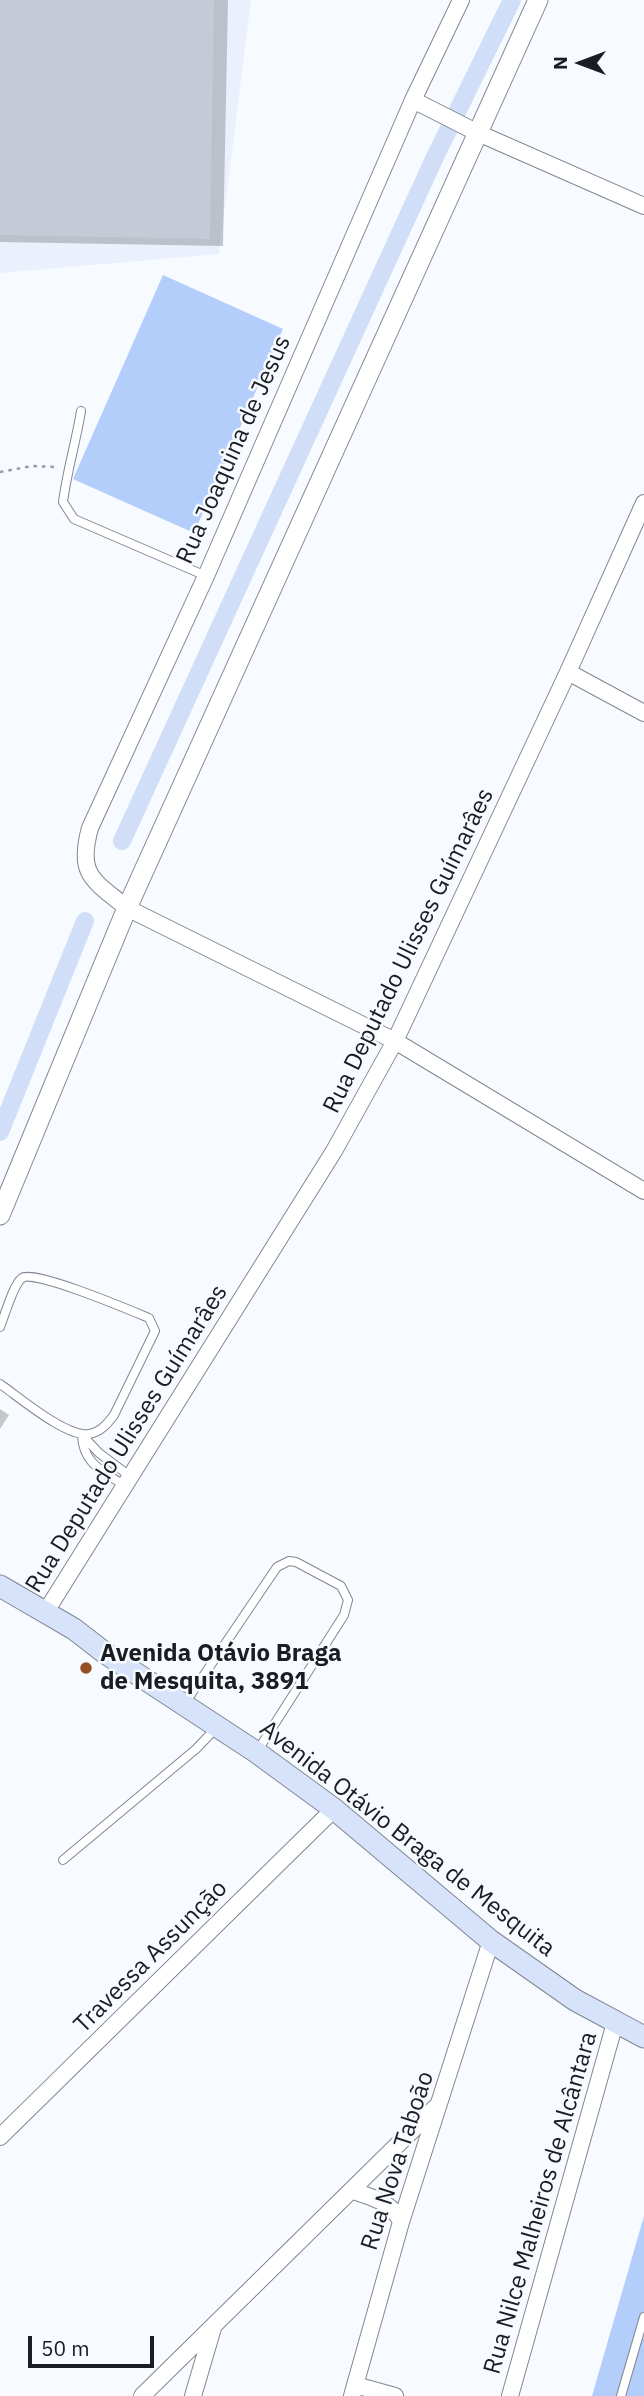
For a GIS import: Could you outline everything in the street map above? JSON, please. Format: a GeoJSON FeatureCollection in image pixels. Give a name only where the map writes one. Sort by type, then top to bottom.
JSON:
{"type":"FeatureCollection","features":[{"type":"Feature","properties":{"kind":"main road","name":"Avenida Otávio Braga de Mesquita"},"geometry":{"type":"LineString","coordinates":[[4,1591],[74,1629],[256,1752],[334,1809],[491,1941],[575,2000],[644,2037]]}},
{"type":"Feature","properties":{"kind":"street","name":"Rua Joaquina de Jesus"},"geometry":{"type":"LineString","coordinates":[[461,0],[413,100],[206,576],[90,828],[85,846],[85,862],[95,881],[127,908],[396,1041],[644,1192]]}},
{"type":"Feature","properties":{"kind":"street"},"geometry":{"type":"LineString","coordinates":[[0,1215],[127,908],[538,0]]}},
{"type":"Feature","properties":{"kind":"street"},"geometry":{"type":"LineString","coordinates":[[413,100],[478,133],[644,206]]}},
{"type":"Feature","properties":{"kind":"street","name":"Rua Deputado Ulisses Guímarâes"},"geometry":{"type":"LineString","coordinates":[[45,1613],[334,1152],[396,1041],[642,511]]}},
{"type":"Feature","properties":{"kind":"street"},"geometry":{"type":"LineString","coordinates":[[568,672],[644,713]]}},
{"type":"Feature","properties":{"kind":"street","name":"Travessa Assunção"},"geometry":{"type":"LineString","coordinates":[[0,2137],[334,1809]]}},
{"type":"Feature","properties":{"kind":"street","name":"Rua Nova Taboão"},"geometry":{"type":"LineString","coordinates":[[354,2390],[401,2222],[491,1941]]}},
{"type":"Feature","properties":{"kind":"street","name":"Rua Nilce Malheiros de Alcântara"},"geometry":{"type":"LineString","coordinates":[[510,2396],[615,2023]]}},
{"type":"Feature","properties":{"kind":"street"},"geometry":{"type":"LineString","coordinates":[[142,2396],[441,2102]]}},
{"type":"Feature","properties":{"kind":"street"},"geometry":{"type":"LineString","coordinates":[[353,2191],[384,2203],[398,2214],[401,2222]]}},
{"type":"Feature","properties":{"kind":"street"},"geometry":{"type":"LineString","coordinates":[[193,2396],[213,2326]]}},
{"type":"Feature","properties":{"kind":"street"},"geometry":{"type":"LineString","coordinates":[[354,2390],[395,2396]]}},
{"type":"Feature","properties":{"kind":"lane"},"geometry":{"type":"LineString","coordinates":[[81,411],[76,447],[67,469],[63,502],[74,519],[206,576]]}},
{"type":"Feature","properties":{"kind":"lane"},"geometry":{"type":"LineString","coordinates":[[0,1327],[17,1284],[28,1275],[58,1283],[149,1318],[155,1331],[114,1415],[99,1431],[82,1435],[74,1433],[0,1384]]}},
{"type":"Feature","properties":{"kind":"lane"},"geometry":{"type":"LineString","coordinates":[[82,1435],[128,1481]]}},
{"type":"Feature","properties":{"kind":"lane"},"geometry":{"type":"LineString","coordinates":[[184,1704],[277,1567],[289,1561],[296,1562],[341,1586],[348,1600],[344,1615],[256,1752]]}},
{"type":"Feature","properties":{"kind":"lane"},"geometry":{"type":"LineString","coordinates":[[64,1860],[196,1749],[217,1727]]}},
{"type":"Feature","properties":{"kind":"lane"},"geometry":{"type":"LineString","coordinates":[[621,2396],[644,2317]]}},
{"type":"Feature","properties":{"kind":"path"},"geometry":{"type":"LineString","coordinates":[[0,472],[47,465],[67,469]]}},
{"type":"Feature","properties":{"kind":"shaded area"},"geometry":{"type":"Polygon","coordinates":[[[0,0],[251,0],[219,254],[0,273],[0,0]]]}},
{"type":"Feature","properties":{"kind":"shaded area"},"geometry":{"type":"Polygon","coordinates":[[[163,275],[283,329],[194,533],[73,479],[163,275]]]}},
{"type":"Feature","properties":{"kind":"shaded area"},"geometry":{"type":"Polygon","coordinates":[[[644,2216],[644,2396],[592,2396],[644,2216]]]}},
{"type":"Feature","properties":{"kind":"building"},"geometry":{"type":"Polygon","coordinates":[[[0,0],[214,0],[210,239],[0,235],[0,0]]]}},
{"type":"Feature","properties":{"kind":"waterway"},"geometry":{"type":"LineString","coordinates":[[122,841],[434,159],[512,0]]}},
{"type":"Feature","properties":{"kind":"waterway"},"geometry":{"type":"LineString","coordinates":[[0,1132],[85,921]]}},
{"type":"Feature","properties":{"kind":"place","name":"Avenida Otávio Braga de Mesquita, 3891"},"geometry":{"type":"Point","coordinates":[86,1668]}}]}
